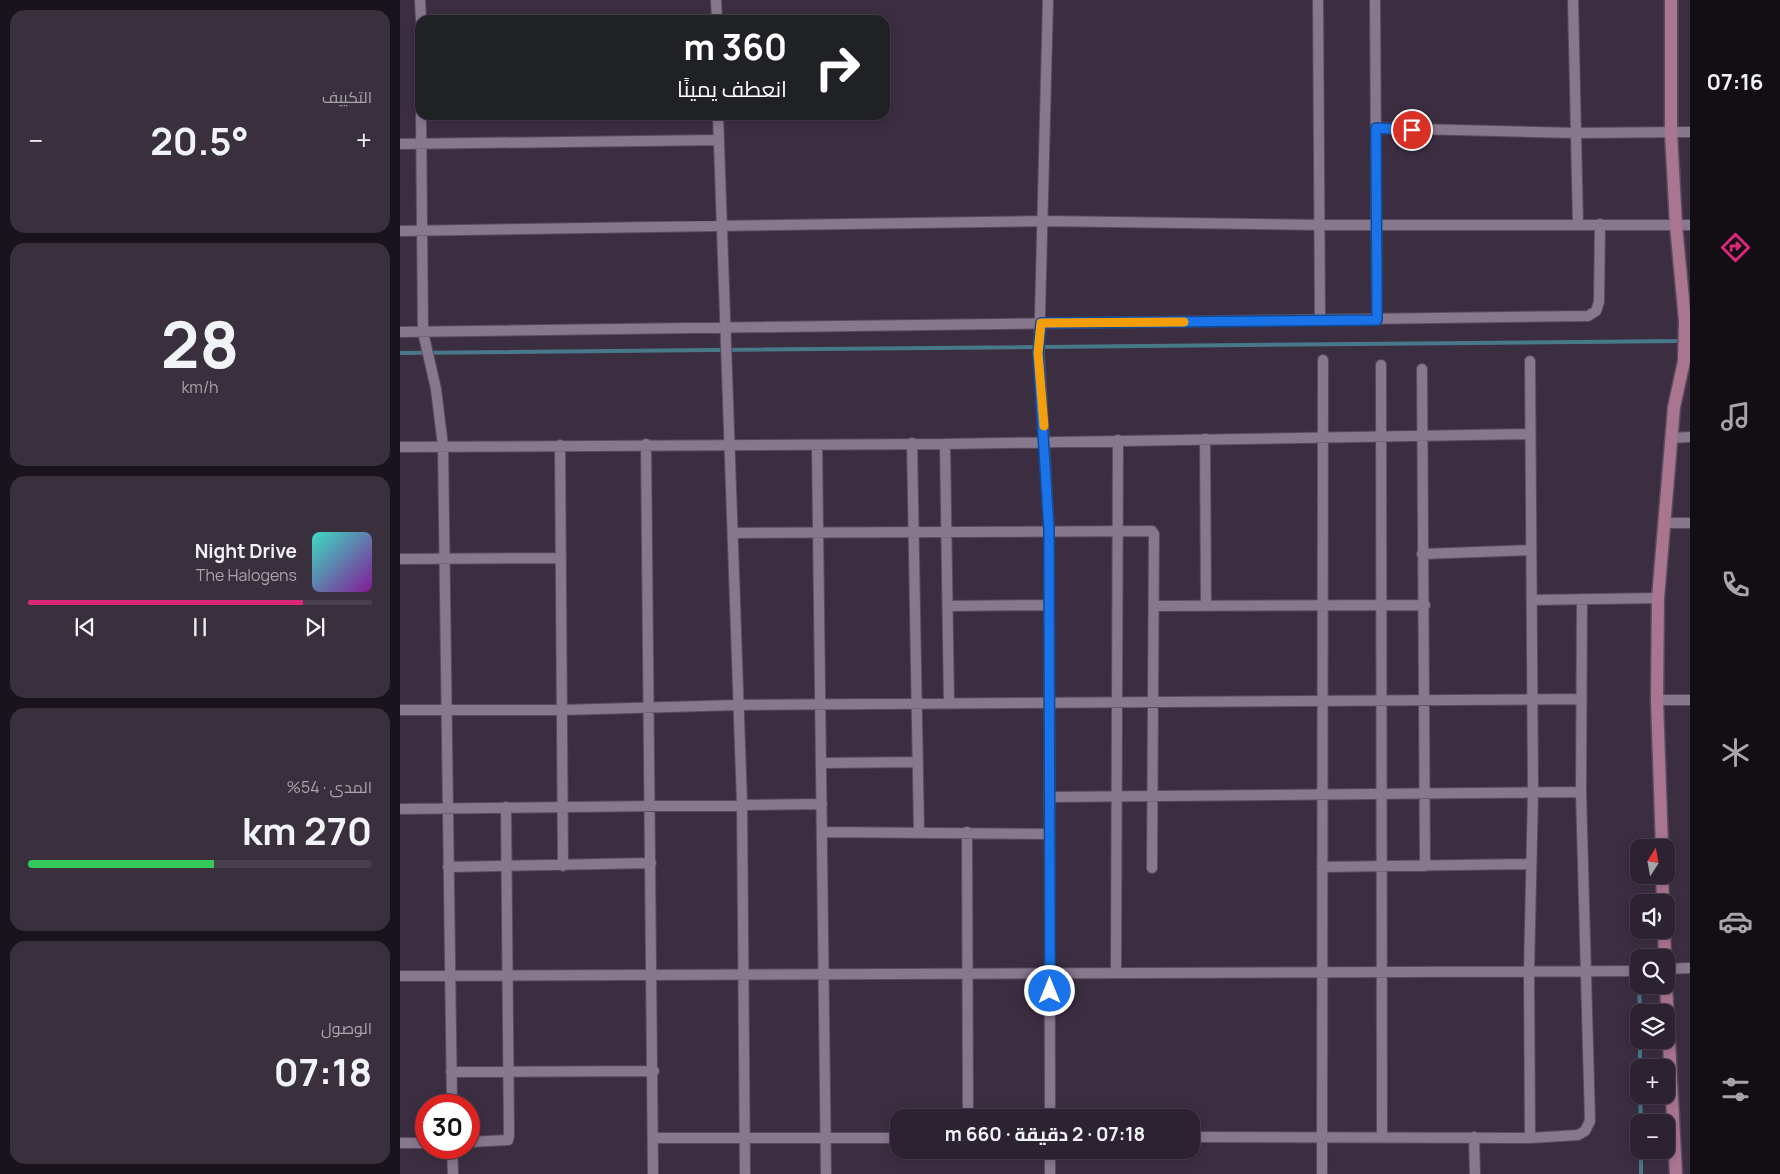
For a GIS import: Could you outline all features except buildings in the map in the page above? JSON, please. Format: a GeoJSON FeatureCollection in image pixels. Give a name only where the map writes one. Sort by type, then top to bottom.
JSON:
{"type":"FeatureCollection","features":[{"type":"Feature","properties":{"kind":"street"},"geometry":{"type":"LineString","coordinates":[[420,0],[421,15]]}},
{"type":"Feature","properties":{"kind":"street"},"geometry":{"type":"LineString","coordinates":[[716,0],[717,15]]}},
{"type":"Feature","properties":{"kind":"street"},"geometry":{"type":"LineString","coordinates":[[1048,0],[1041,323],[1038,353],[1046,441],[1049,530],[1050,1109]]}},
{"type":"Feature","properties":{"kind":"street"},"geometry":{"type":"LineString","coordinates":[[1318,0],[1320,321]]}},
{"type":"Feature","properties":{"kind":"street"},"geometry":{"type":"LineString","coordinates":[[1375,0],[1377,320]]}},
{"type":"Feature","properties":{"kind":"street"},"geometry":{"type":"LineString","coordinates":[[1573,0],[1578,224]]}},
{"type":"Feature","properties":{"kind":"street"},"geometry":{"type":"LineString","coordinates":[[1662,839],[1658,700],[1658,598],[1674,407],[1684,361],[1685,321],[1676,226],[1671,133],[1671,0]]}},
{"type":"Feature","properties":{"kind":"street"},"geometry":{"type":"LineString","coordinates":[[421,120],[423,332],[436,389],[443,446],[452,1094]]}},
{"type":"Feature","properties":{"kind":"street"},"geometry":{"type":"LineString","coordinates":[[718,120],[742,804],[745,1174]]}},
{"type":"Feature","properties":{"kind":"street"},"geometry":{"type":"LineString","coordinates":[[1376,128],[1576,134],[1690,132]]}},
{"type":"Feature","properties":{"kind":"street"},"geometry":{"type":"LineString","coordinates":[[400,144],[719,140]]}},
{"type":"Feature","properties":{"kind":"street"},"geometry":{"type":"LineString","coordinates":[[400,231],[1043,221],[1320,225],[1690,225]]}},
{"type":"Feature","properties":{"kind":"street"},"geometry":{"type":"LineString","coordinates":[[400,332],[1588,316],[1596,311],[1599,302],[1600,224]]}},
{"type":"Feature","properties":{"kind":"street"},"geometry":{"type":"LineString","coordinates":[[1322,1174],[1323,360]]}},
{"type":"Feature","properties":{"kind":"street"},"geometry":{"type":"LineString","coordinates":[[1530,361],[1534,792],[1529,972],[1530,1138]]}},
{"type":"Feature","properties":{"kind":"street"},"geometry":{"type":"LineString","coordinates":[[1381,364],[1382,1138]]}},
{"type":"Feature","properties":{"kind":"street"},"geometry":{"type":"LineString","coordinates":[[1422,369],[1422,554],[1425,605],[1425,866]]}},
{"type":"Feature","properties":{"kind":"street"},"geometry":{"type":"LineString","coordinates":[[400,447],[646,444],[945,444],[1530,434]]}},
{"type":"Feature","properties":{"kind":"street"},"geometry":{"type":"LineString","coordinates":[[1671,438],[1690,437]]}},
{"type":"Feature","properties":{"kind":"street"},"geometry":{"type":"LineString","coordinates":[[1205,439],[1206,605]]}},
{"type":"Feature","properties":{"kind":"street"},"geometry":{"type":"LineString","coordinates":[[1116,972],[1118,440]]}},
{"type":"Feature","properties":{"kind":"street"},"geometry":{"type":"LineString","coordinates":[[912,443],[920,832]]}},
{"type":"Feature","properties":{"kind":"street"},"geometry":{"type":"LineString","coordinates":[[646,444],[651,707],[654,1174]]}},
{"type":"Feature","properties":{"kind":"street"},"geometry":{"type":"LineString","coordinates":[[945,444],[950,703]]}},
{"type":"Feature","properties":{"kind":"street"},"geometry":{"type":"LineString","coordinates":[[560,445],[563,866]]}},
{"type":"Feature","properties":{"kind":"street"},"geometry":{"type":"LineString","coordinates":[[817,445],[822,763],[822,973],[826,1174]]}},
{"type":"Feature","properties":{"kind":"street"},"geometry":{"type":"LineString","coordinates":[[1665,523],[1690,522]]}},
{"type":"Feature","properties":{"kind":"street"},"geometry":{"type":"LineString","coordinates":[[733,533],[1149,530],[1154,534],[1152,868]]}},
{"type":"Feature","properties":{"kind":"street"},"geometry":{"type":"LineString","coordinates":[[1422,554],[1531,550]]}},
{"type":"Feature","properties":{"kind":"street"},"geometry":{"type":"LineString","coordinates":[[400,559],[561,558]]}},
{"type":"Feature","properties":{"kind":"street"},"geometry":{"type":"LineString","coordinates":[[1532,600],[1658,598]]}},
{"type":"Feature","properties":{"kind":"street"},"geometry":{"type":"LineString","coordinates":[[1200,1137],[1322,1139],[1530,1138],[1578,1135],[1585,1131],[1590,1121],[1581,792],[1582,599]]}},
{"type":"Feature","properties":{"kind":"street"},"geometry":{"type":"LineString","coordinates":[[948,606],[1049,605]]}},
{"type":"Feature","properties":{"kind":"street"},"geometry":{"type":"LineString","coordinates":[[1154,606],[1425,605]]}},
{"type":"Feature","properties":{"kind":"street"},"geometry":{"type":"LineString","coordinates":[[400,710],[562,710],[821,704],[1381,702],[1582,699]]}},
{"type":"Feature","properties":{"kind":"street"},"geometry":{"type":"LineString","coordinates":[[1658,700],[1690,700]]}},
{"type":"Feature","properties":{"kind":"street"},"geometry":{"type":"LineString","coordinates":[[822,763],[918,762]]}},
{"type":"Feature","properties":{"kind":"street"},"geometry":{"type":"LineString","coordinates":[[1050,797],[1581,792]]}},
{"type":"Feature","properties":{"kind":"street"},"geometry":{"type":"LineString","coordinates":[[400,809],[822,804]]}},
{"type":"Feature","properties":{"kind":"street"},"geometry":{"type":"LineString","coordinates":[[480,1141],[508,1140],[509,976],[506,807]]}},
{"type":"Feature","properties":{"kind":"street"},"geometry":{"type":"LineString","coordinates":[[822,832],[1050,834]]}},
{"type":"Feature","properties":{"kind":"street"},"geometry":{"type":"LineString","coordinates":[[967,832],[968,1109]]}},
{"type":"Feature","properties":{"kind":"street"},"geometry":{"type":"LineString","coordinates":[[448,867],[651,863]]}},
{"type":"Feature","properties":{"kind":"street"},"geometry":{"type":"LineString","coordinates":[[1322,867],[1531,864]]}},
{"type":"Feature","properties":{"kind":"street"},"geometry":{"type":"LineString","coordinates":[[1675,969],[1690,968]]}},
{"type":"Feature","properties":{"kind":"street"},"geometry":{"type":"LineString","coordinates":[[400,976],[967,972],[1630,971]]}},
{"type":"Feature","properties":{"kind":"street"},"geometry":{"type":"LineString","coordinates":[[1666,994],[1676,1174]]}},
{"type":"Feature","properties":{"kind":"street"},"geometry":{"type":"LineString","coordinates":[[451,1072],[654,1071]]}},
{"type":"Feature","properties":{"kind":"street"},"geometry":{"type":"LineString","coordinates":[[1474,1137],[1475,1174]]}},
{"type":"Feature","properties":{"kind":"street"},"geometry":{"type":"LineString","coordinates":[[654,1138],[890,1138]]}},
{"type":"Feature","properties":{"kind":"street"},"geometry":{"type":"LineString","coordinates":[[400,1143],[415,1143]]}},
{"type":"Feature","properties":{"kind":"street"},"geometry":{"type":"LineString","coordinates":[[452,1159],[453,1174]]}},
{"type":"Feature","properties":{"kind":"street"},"geometry":{"type":"LineString","coordinates":[[1050,1159],[1050,1174]]}},
{"type":"Feature","properties":{"kind":"waterway"},"geometry":{"type":"LineString","coordinates":[[400,353],[1683,341]]}},
{"type":"Feature","properties":{"kind":"waterway"},"geometry":{"type":"LineString","coordinates":[[1639,994],[1640,1004]]}},
{"type":"Feature","properties":{"kind":"waterway"},"geometry":{"type":"LineString","coordinates":[[1640,1049],[1640,1059]]}},
{"type":"Feature","properties":{"kind":"waterway"},"geometry":{"type":"LineString","coordinates":[[1640,1104],[1641,1114]]}},
{"type":"Feature","properties":{"kind":"waterway"},"geometry":{"type":"LineString","coordinates":[[1641,1159],[1641,1174]]}},
{"type":"Feature","properties":{"kind":"slow traffic"},"geometry":{"type":"LineString","coordinates":[[1044,426],[1038,353],[1041,323],[1184,322]]}},
{"type":"Feature","properties":{"kind":"route"},"geometry":{"type":"LineString","coordinates":[[1050,991],[1049,530],[1046,441],[1038,353],[1041,323],[1377,320],[1376,128],[1412,130]]}}]}
